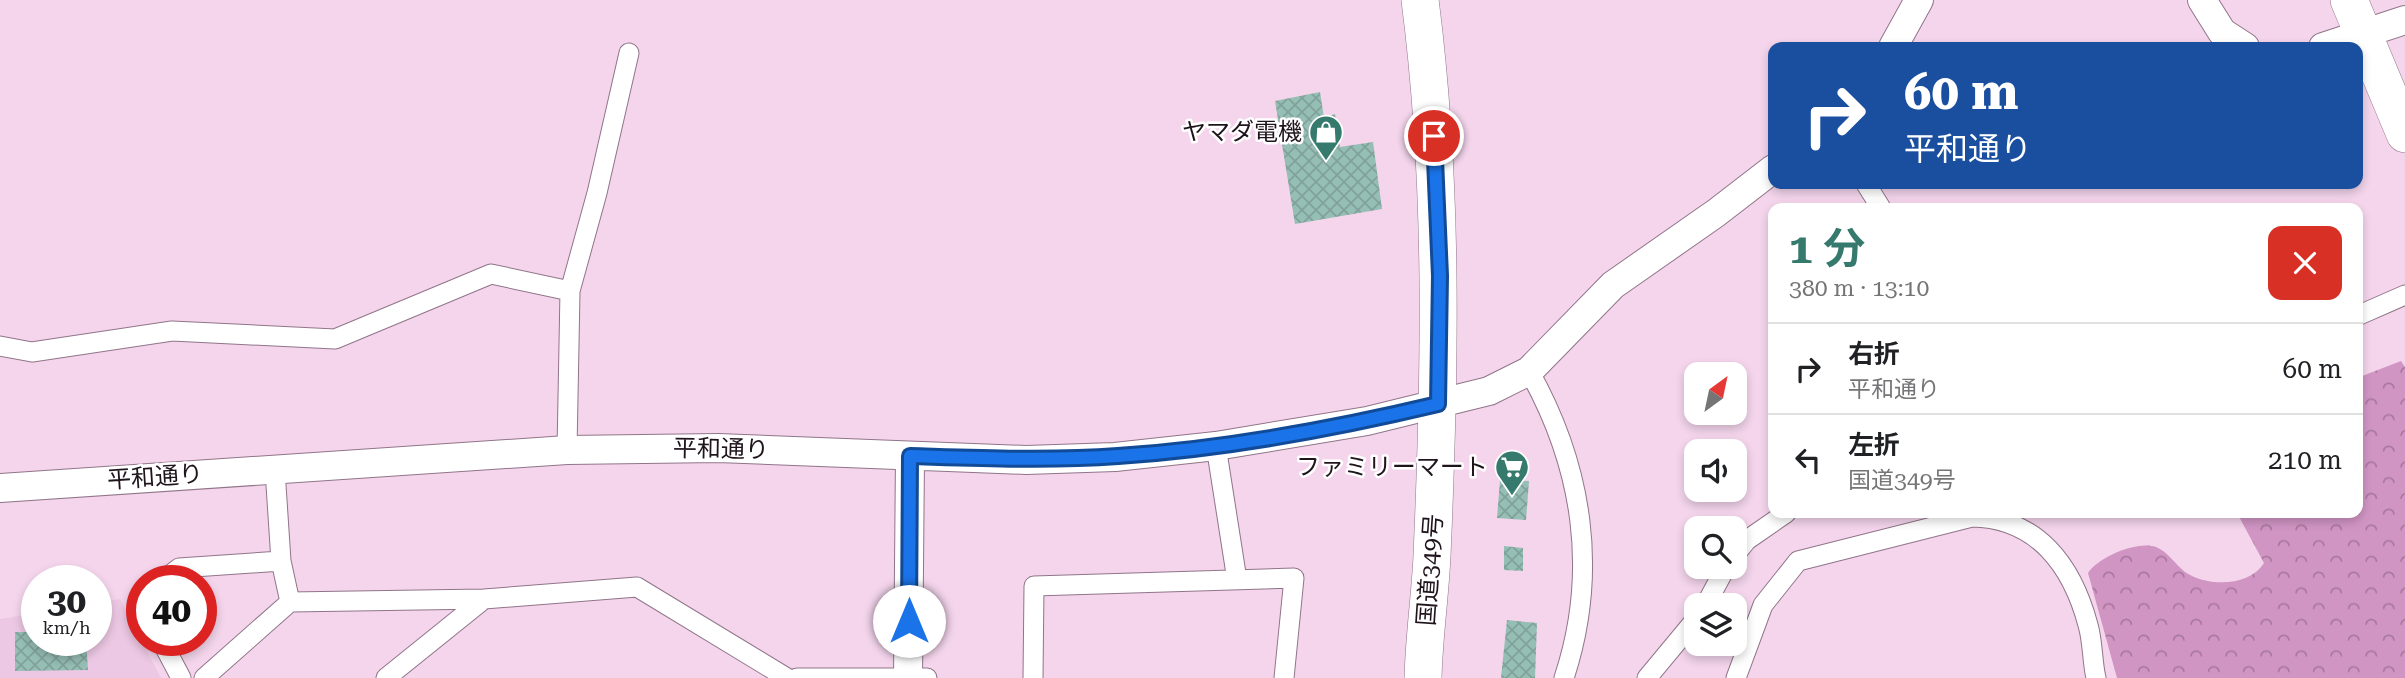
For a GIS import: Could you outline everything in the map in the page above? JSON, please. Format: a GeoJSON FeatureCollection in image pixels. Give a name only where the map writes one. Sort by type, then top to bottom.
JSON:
{"type":"FeatureCollection","features":[{"type":"Feature","properties":{"kind":"highway","name":"国道349号"},"geometry":{"type":"LineString","coordinates":[[1420,0],[1430,71],[1438,196],[1438,404],[1431,592],[1423,678]]}},
{"type":"Feature","properties":{"kind":"highway"},"geometry":{"type":"LineString","coordinates":[[2349,0],[2405,134]]}},
{"type":"Feature","properties":{"kind":"street"},"geometry":{"type":"LineString","coordinates":[[1896,42],[1919,0]]}},
{"type":"Feature","properties":{"kind":"street"},"geometry":{"type":"LineString","coordinates":[[2202,0],[2222,32],[2237,42]]}},
{"type":"Feature","properties":{"kind":"street"},"geometry":{"type":"LineString","coordinates":[[2338,42],[2405,20]]}},
{"type":"Feature","properties":{"kind":"street"},"geometry":{"type":"LineString","coordinates":[[567,450],[570,291],[597,193],[629,53]]}},
{"type":"Feature","properties":{"kind":"street","name":"平和通り"},"geometry":{"type":"LineString","coordinates":[[0,488],[567,450],[718,448],[1026,460],[1115,457],[1216,446],[1367,421],[1489,391],[1528,371],[1613,285],[1768,173]]}},
{"type":"Feature","properties":{"kind":"street"},"geometry":{"type":"LineString","coordinates":[[0,346],[32,352],[172,331],[335,339],[491,275],[570,291]]}},
{"type":"Feature","properties":{"kind":"street"},"geometry":{"type":"LineString","coordinates":[[2363,313],[2405,295]]}},
{"type":"Feature","properties":{"kind":"street"},"geometry":{"type":"LineString","coordinates":[[1528,371],[1562,438],[1573,473],[1584,538],[1582,596],[1577,631],[1564,678]]}},
{"type":"Feature","properties":{"kind":"street"},"geometry":{"type":"LineString","coordinates":[[1216,446],[1237,580]]}},
{"type":"Feature","properties":{"kind":"street"},"geometry":{"type":"LineString","coordinates":[[797,678],[915,677],[910,456]]}},
{"type":"Feature","properties":{"kind":"street"},"geometry":{"type":"LineString","coordinates":[[275,470],[281,561],[290,602]]}},
{"type":"Feature","properties":{"kind":"street"},"geometry":{"type":"LineString","coordinates":[[1747,540],[1779,518]]}},
{"type":"Feature","properties":{"kind":"street"},"geometry":{"type":"LineString","coordinates":[[1735,678],[1763,605],[1798,561],[1968,518]]}},
{"type":"Feature","properties":{"kind":"street"},"geometry":{"type":"LineString","coordinates":[[1996,518],[2027,532],[2064,565],[2089,626],[2096,678]]}},
{"type":"Feature","properties":{"kind":"street"},"geometry":{"type":"LineString","coordinates":[[217,565],[281,561]]}},
{"type":"Feature","properties":{"kind":"street"},"geometry":{"type":"LineString","coordinates":[[1033,678],[1034,586],[1294,578],[1284,678]]}},
{"type":"Feature","properties":{"kind":"street"},"geometry":{"type":"LineString","coordinates":[[204,678],[290,602],[484,599],[637,587],[787,678]]}},
{"type":"Feature","properties":{"kind":"street"},"geometry":{"type":"LineString","coordinates":[[386,678],[484,599]]}},
{"type":"Feature","properties":{"kind":"street"},"geometry":{"type":"LineString","coordinates":[[1647,678],[1684,633]]}},
{"type":"Feature","properties":{"kind":"street"},"geometry":{"type":"LineString","coordinates":[[169,656],[181,678]]}},
{"type":"Feature","properties":{"kind":"shaded area"},"geometry":{"type":"Polygon","coordinates":[[[120,599],[126,611],[126,656],[150,656],[161,678],[0,678],[0,619],[21,616],[21,656],[112,656],[112,600],[120,599]]]}},
{"type":"Feature","properties":{"kind":"green space"},"geometry":{"type":"Polygon","coordinates":[[[2401,361],[2405,367],[2405,678],[2117,678],[2088,573],[2108,556],[2129,548],[2148,545],[2160,549],[2194,577],[2227,582],[2248,577],[2264,563],[2240,518],[2363,518],[2363,376],[2401,361]]]}},
{"type":"Feature","properties":{"kind":"building"},"geometry":{"type":"Polygon","coordinates":[[[1320,92],[1324,118],[1335,114],[1340,147],[1373,142],[1382,209],[1295,224],[1275,101],[1320,92]]]}},
{"type":"Feature","properties":{"kind":"building"},"geometry":{"type":"Polygon","coordinates":[[[1500,480],[1529,481],[1526,520],[1497,518],[1500,480]]]}},
{"type":"Feature","properties":{"kind":"building"},"geometry":{"type":"Polygon","coordinates":[[[1504,546],[1523,548],[1523,571],[1504,570],[1504,546]]]}},
{"type":"Feature","properties":{"kind":"building"},"geometry":{"type":"Polygon","coordinates":[[[1507,620],[1537,623],[1535,678],[1501,678],[1507,620]]]}},
{"type":"Feature","properties":{"kind":"building"},"geometry":{"type":"Polygon","coordinates":[[[15,632],[21,632],[21,656],[87,656],[88,670],[15,671],[15,632]]]}},
{"type":"Feature","properties":{"kind":"place","name":"ヤマダ電機"},"geometry":{"type":"Point","coordinates":[1326,162]}},
{"type":"Feature","properties":{"kind":"place","name":"ファミリーマート"},"geometry":{"type":"Point","coordinates":[1512,497]}},
{"type":"Feature","properties":{"kind":"route"},"geometry":{"type":"LineString","coordinates":[[909,621],[910,456],[1026,460],[1174,452],[1367,421],[1438,404],[1440,276],[1434,136]]}}]}
